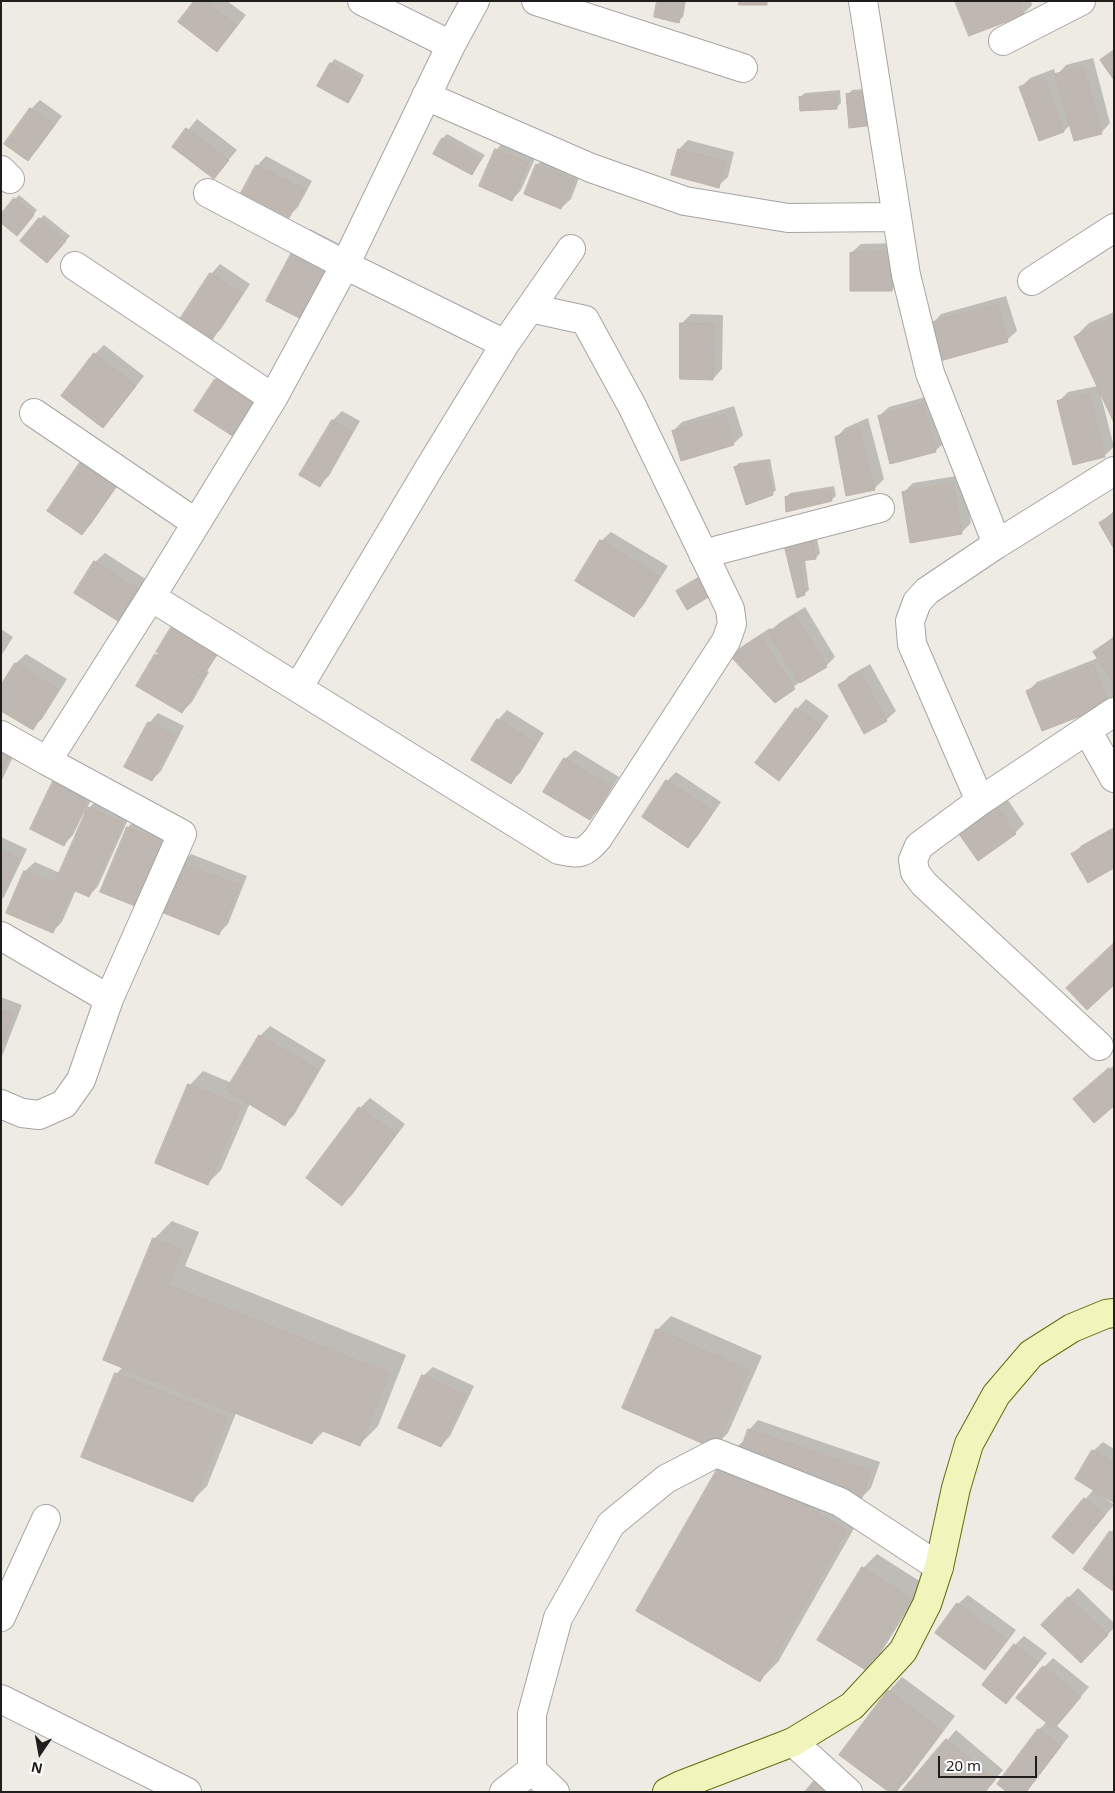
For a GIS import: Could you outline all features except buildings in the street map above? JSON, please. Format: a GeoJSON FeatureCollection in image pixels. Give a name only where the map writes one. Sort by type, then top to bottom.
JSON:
{"type":"FeatureCollection","features":[{"type":"Feature","properties":{"kind":"street"},"geometry":{"type":"LineString","coordinates":[[362,1],[451,46]]}},
{"type":"Feature","properties":{"kind":"street"},"geometry":{"type":"LineString","coordinates":[[47,761],[151,597],[273,398],[344,265],[426,96],[475,1]]}},
{"type":"Feature","properties":{"kind":"street"},"geometry":{"type":"LineString","coordinates":[[536,1],[744,68]]}},
{"type":"Feature","properties":{"kind":"street"},"geometry":{"type":"LineString","coordinates":[[864,1],[906,275],[930,373],[997,544]]}},
{"type":"Feature","properties":{"kind":"street"},"geometry":{"type":"LineString","coordinates":[[1003,41],[1081,1]]}},
{"type":"Feature","properties":{"kind":"street"},"geometry":{"type":"LineString","coordinates":[[426,96],[591,168],[685,200],[788,218],[897,217]]}},
{"type":"Feature","properties":{"kind":"street"},"geometry":{"type":"LineString","coordinates":[[208,193],[344,265],[505,344]]}},
{"type":"Feature","properties":{"kind":"street"},"geometry":{"type":"LineString","coordinates":[[1032,281],[1114,228]]}},
{"type":"Feature","properties":{"kind":"street"},"geometry":{"type":"LineString","coordinates":[[298,688],[505,344],[571,249]]}},
{"type":"Feature","properties":{"kind":"street"},"geometry":{"type":"LineString","coordinates":[[75,266],[273,398]]}},
{"type":"Feature","properties":{"kind":"street"},"geometry":{"type":"LineString","coordinates":[[151,597],[559,850],[578,854],[590,847],[598,838],[726,641],[732,624],[730,609],[632,406],[586,320],[530,308]]}},
{"type":"Feature","properties":{"kind":"street"},"geometry":{"type":"LineString","coordinates":[[34,412],[196,523]]}},
{"type":"Feature","properties":{"kind":"street"},"geometry":{"type":"LineString","coordinates":[[980,801],[912,644],[910,621],[917,602],[927,591],[997,544],[1114,471]]}},
{"type":"Feature","properties":{"kind":"street"},"geometry":{"type":"LineString","coordinates":[[703,554],[880,508]]}},
{"type":"Feature","properties":{"kind":"street"},"geometry":{"type":"LineString","coordinates":[[1099,1046],[924,884],[915,872],[913,860],[919,846],[980,801],[1114,712]]}},
{"type":"Feature","properties":{"kind":"street"},"geometry":{"type":"LineString","coordinates":[[1087,730],[1114,778]]}},
{"type":"Feature","properties":{"kind":"street"},"geometry":{"type":"LineString","coordinates":[[1,735],[182,834],[109,998],[81,1080],[64,1104],[39,1115],[22,1113],[1,1104]]}},
{"type":"Feature","properties":{"kind":"street"},"geometry":{"type":"LineString","coordinates":[[1,936],[109,998]]}},
{"type":"Feature","properties":{"kind":"street"},"geometry":{"type":"LineString","coordinates":[[667,1792],[680,1785],[793,1742],[852,1706],[903,1651],[927,1604],[939,1567],[956,1488],[969,1444],[996,1395],[1032,1354],[1072,1328],[1106,1314],[1114,1313]]}},
{"type":"Feature","properties":{"kind":"street"},"geometry":{"type":"LineString","coordinates":[[555,1792],[532,1770],[532,1714],[558,1618],[611,1524],[666,1479],[716,1453],[840,1502],[939,1567]]}},
{"type":"Feature","properties":{"kind":"street"},"geometry":{"type":"LineString","coordinates":[[1,1617],[46,1519]]}},
{"type":"Feature","properties":{"kind":"street"},"geometry":{"type":"LineString","coordinates":[[1,1699],[187,1792]]}},
{"type":"Feature","properties":{"kind":"street"},"geometry":{"type":"LineString","coordinates":[[793,1742],[848,1792]]}},
{"type":"Feature","properties":{"kind":"street"},"geometry":{"type":"LineString","coordinates":[[504,1792],[532,1770]]}}]}
